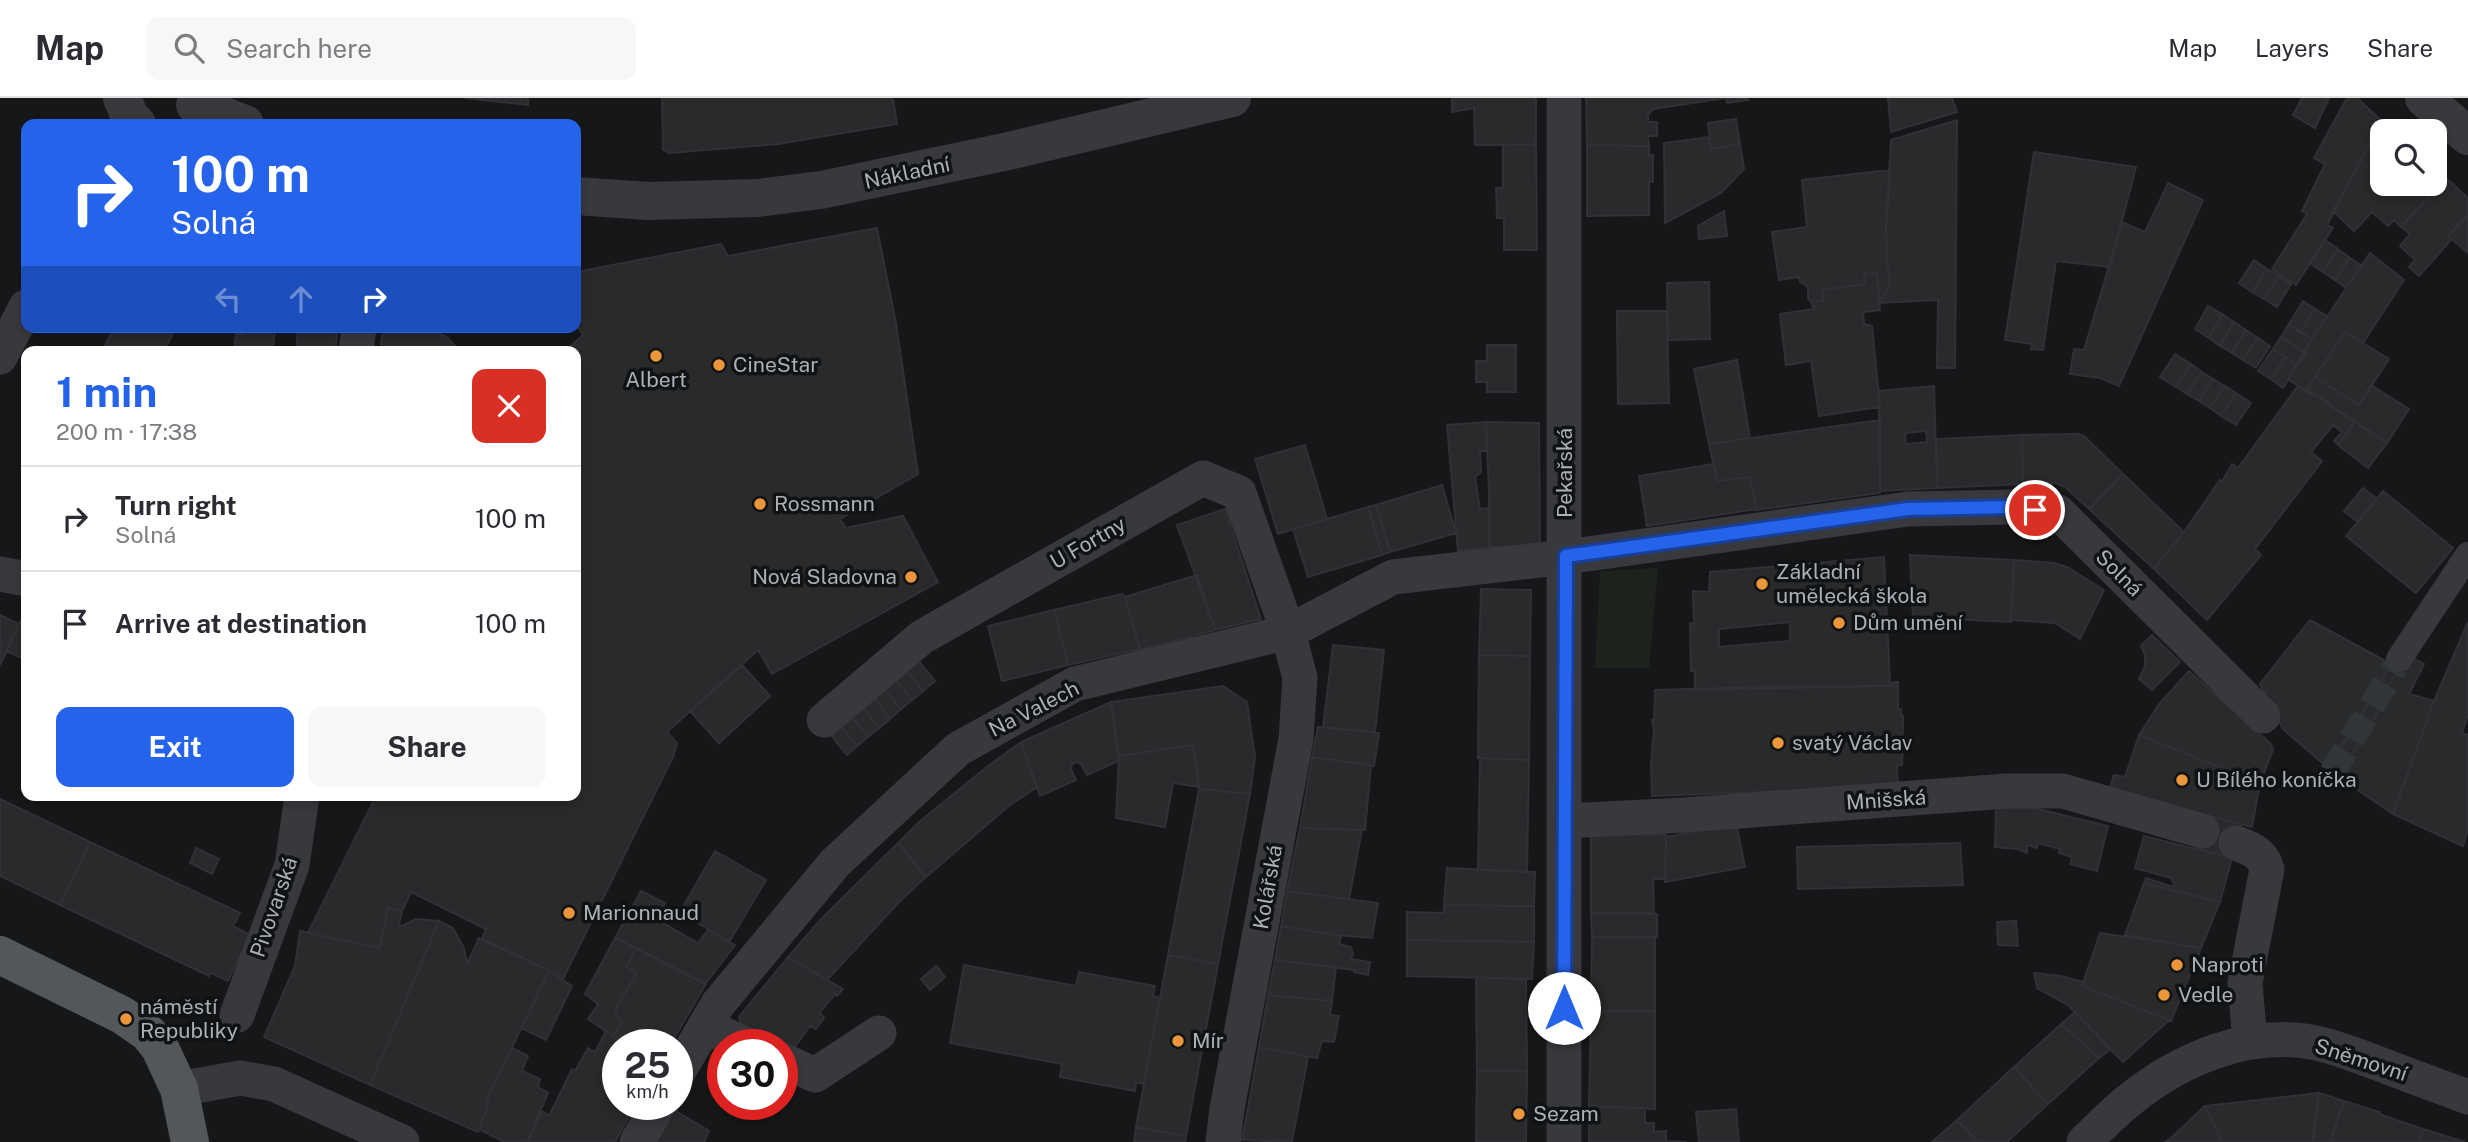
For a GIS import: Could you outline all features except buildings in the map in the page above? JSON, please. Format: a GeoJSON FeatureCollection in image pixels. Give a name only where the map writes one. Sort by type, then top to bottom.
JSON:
{"type":"FeatureCollection","features":[{"type":"Feature","properties":{"kind":"main road"},"geometry":{"type":"LineString","coordinates":[[0,955],[135,1023],[160,1048],[180,1089],[190,1142]]}},
{"type":"Feature","properties":{"kind":"street"},"geometry":{"type":"LineString","coordinates":[[122,98],[132,119]]}},
{"type":"Feature","properties":{"kind":"street","name":"Nákladní"},"geometry":{"type":"LineString","coordinates":[[581,196],[648,201],[757,198],[821,190],[1004,152],[1232,98]]}},
{"type":"Feature","properties":{"kind":"street","name":"Pekařská"},"geometry":{"type":"LineString","coordinates":[[1564,98],[1564,1142]]}},
{"type":"Feature","properties":{"kind":"street"},"geometry":{"type":"LineString","coordinates":[[2424,98],[2468,136]]}},
{"type":"Feature","properties":{"kind":"street"},"geometry":{"type":"LineString","coordinates":[[191,109],[227,119]]}},
{"type":"Feature","properties":{"kind":"street"},"geometry":{"type":"LineString","coordinates":[[0,357],[21,317]]}},
{"type":"Feature","properties":{"kind":"street","name":"U Fortny"},"geometry":{"type":"LineString","coordinates":[[824,720],[922,637],[1203,478],[1239,493],[1288,632]]}},
{"type":"Feature","properties":{"kind":"street","name":"Solná"},"geometry":{"type":"LineString","coordinates":[[1566,556],[1908,509],[2012,507],[2058,512],[2263,716]]}},
{"type":"Feature","properties":{"kind":"street"},"geometry":{"type":"LineString","coordinates":[[2399,660],[2468,555]]}},
{"type":"Feature","properties":{"kind":"street","name":"Na Valech"},"geometry":{"type":"LineString","coordinates":[[693,1047],[718,1004],[835,863],[958,749],[1075,684],[1288,632],[1393,577],[1566,556]]}},
{"type":"Feature","properties":{"kind":"street"},"geometry":{"type":"LineString","coordinates":[[0,574],[21,578]]}},
{"type":"Feature","properties":{"kind":"street","name":"Kolářská"},"geometry":{"type":"LineString","coordinates":[[1223,1142],[1296,739],[1300,678],[1288,632]]}},
{"type":"Feature","properties":{"kind":"street","name":"Mnišská"},"geometry":{"type":"LineString","coordinates":[[1565,821],[1685,815],[2007,791],[2063,791],[2202,831]]}},
{"type":"Feature","properties":{"kind":"street","name":"Pivovarská"},"geometry":{"type":"LineString","coordinates":[[237,1015],[292,865],[301,801]]}},
{"type":"Feature","properties":{"kind":"street"},"geometry":{"type":"LineString","coordinates":[[2236,843],[2253,849],[2264,858],[2267,869],[2245,984],[2250,1042]]}},
{"type":"Feature","properties":{"kind":"street"},"geometry":{"type":"LineString","coordinates":[[705,1026],[712,1029]]}},
{"type":"Feature","properties":{"kind":"street"},"geometry":{"type":"LineString","coordinates":[[798,1067],[815,1075],[879,1033]]}},
{"type":"Feature","properties":{"kind":"street","name":"Sněmovní"},"geometry":{"type":"LineString","coordinates":[[2084,1142],[2130,1099],[2161,1077],[2188,1062],[2250,1042],[2312,1042],[2468,1097]]}},
{"type":"Feature","properties":{"kind":"street"},"geometry":{"type":"LineString","coordinates":[[180,1089],[240,1078],[274,1084],[402,1142]]}},
{"type":"Feature","properties":{"kind":"street"},"geometry":{"type":"LineString","coordinates":[[637,1142],[650,1120]]}},
{"type":"Feature","properties":{"kind":"shaded area"},"geometry":{"type":"Polygon","coordinates":[[[1658,568],[1649,668],[1595,668],[1600,571],[1658,568]]]}},
{"type":"Feature","properties":{"kind":"tunnel"},"geometry":{"type":"LineString","coordinates":[[2332,773],[2395,667]]}},
{"type":"Feature","properties":{"kind":"place","name":"Albert"},"geometry":{"type":"Point","coordinates":[656,356]}},
{"type":"Feature","properties":{"kind":"place","name":"CineStar"},"geometry":{"type":"Point","coordinates":[719,365]}},
{"type":"Feature","properties":{"kind":"place","name":"Rossmann"},"geometry":{"type":"Point","coordinates":[760,504]}},
{"type":"Feature","properties":{"kind":"place","name":"Nová Sladovna"},"geometry":{"type":"Point","coordinates":[911,577]}},
{"type":"Feature","properties":{"kind":"place","name":"Základní umělecká škola"},"geometry":{"type":"Point","coordinates":[1762,584]}},
{"type":"Feature","properties":{"kind":"place","name":"Dům umění"},"geometry":{"type":"Point","coordinates":[1839,623]}},
{"type":"Feature","properties":{"kind":"place","name":"svatý Václav"},"geometry":{"type":"Point","coordinates":[1778,743]}},
{"type":"Feature","properties":{"kind":"place","name":"U Bílého koníčka"},"geometry":{"type":"Point","coordinates":[2182,780]}},
{"type":"Feature","properties":{"kind":"place","name":"Marionnaud"},"geometry":{"type":"Point","coordinates":[569,913]}},
{"type":"Feature","properties":{"kind":"place","name":"Naproti"},"geometry":{"type":"Point","coordinates":[2177,965]}},
{"type":"Feature","properties":{"kind":"place","name":"Vedle"},"geometry":{"type":"Point","coordinates":[2164,995]}},
{"type":"Feature","properties":{"kind":"place","name":"náměstí Republiky"},"geometry":{"type":"Point","coordinates":[126,1019]}},
{"type":"Feature","properties":{"kind":"place","name":"Mír"},"geometry":{"type":"Point","coordinates":[1178,1041]}},
{"type":"Feature","properties":{"kind":"place","name":"Sezam"},"geometry":{"type":"Point","coordinates":[1519,1114]}},
{"type":"Feature","properties":{"kind":"route"},"geometry":{"type":"LineString","coordinates":[[1564,1008],[1566,556],[1908,509],[2012,507],[2035,510]]}}]}
